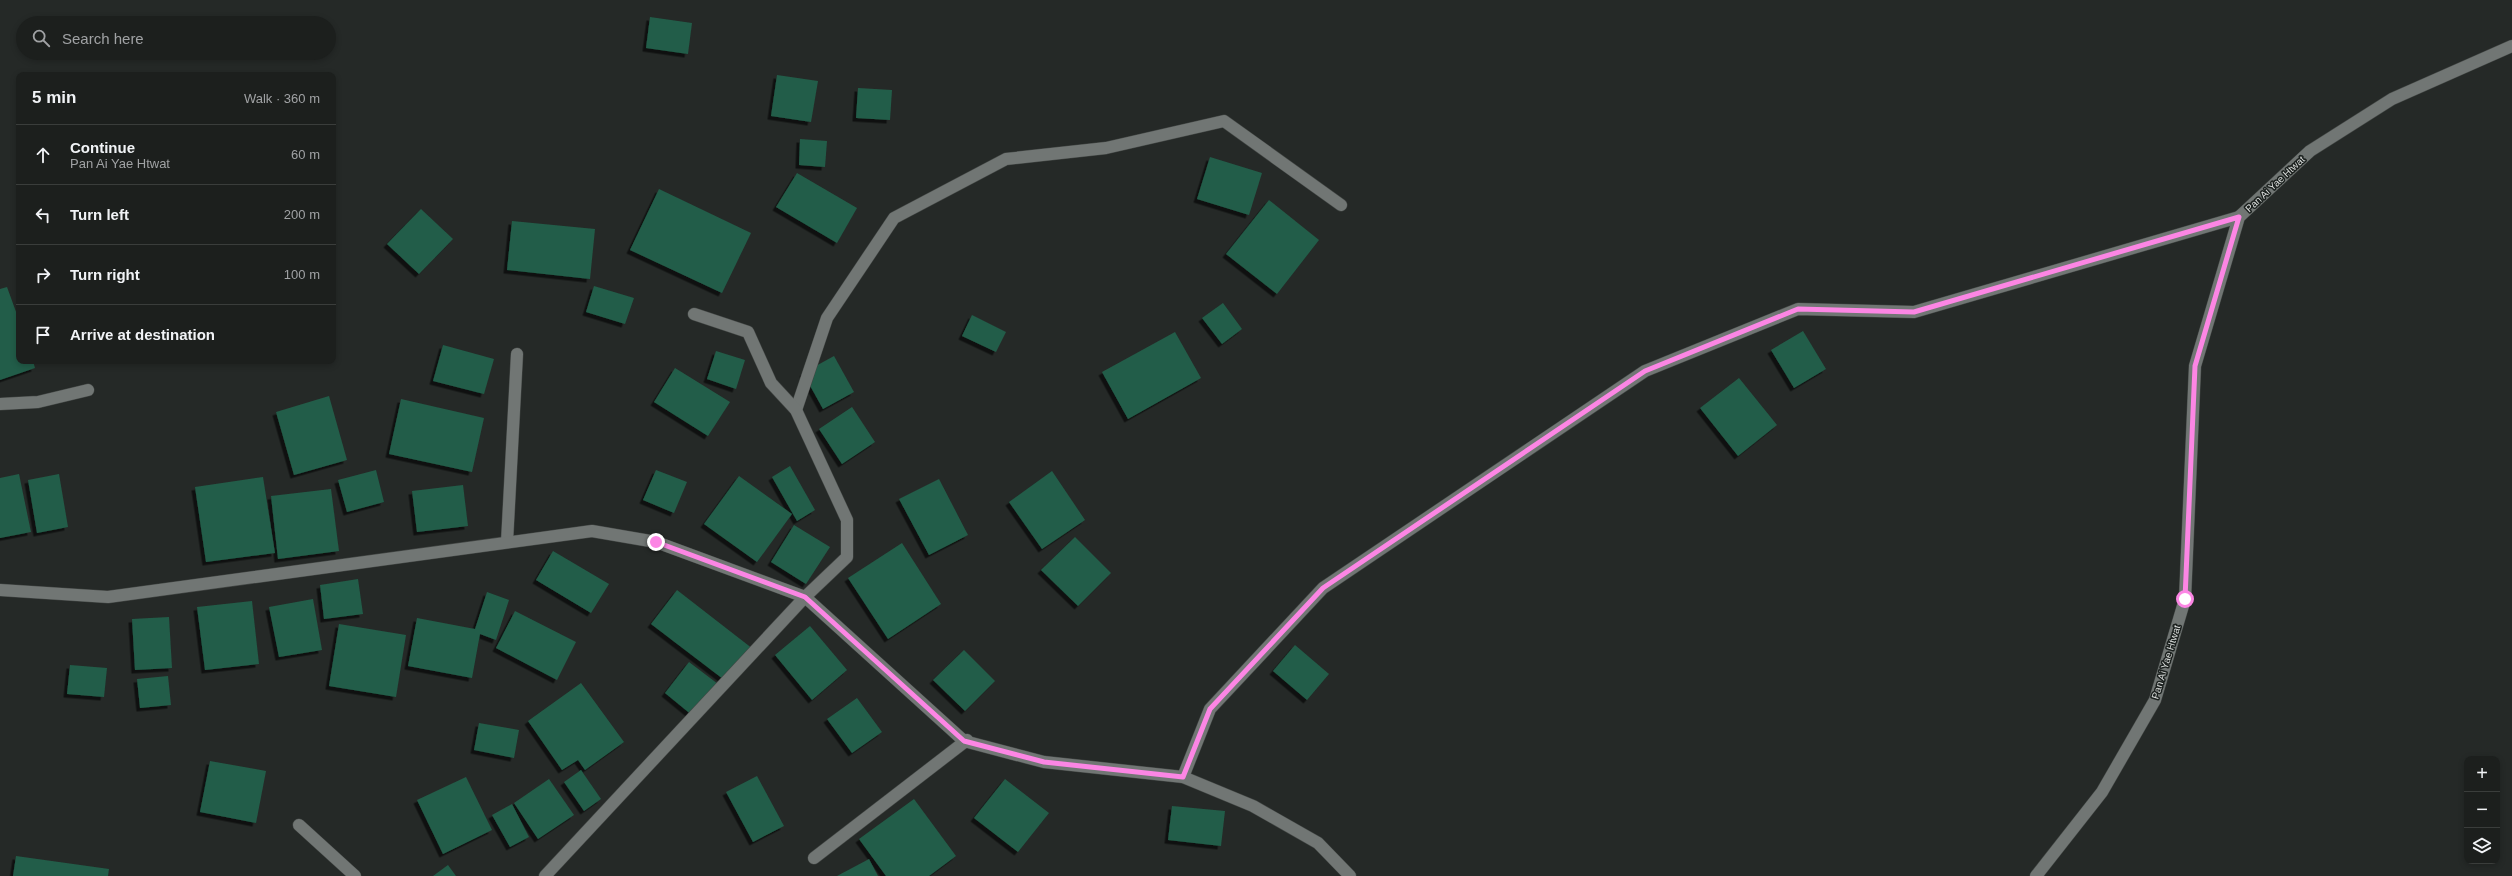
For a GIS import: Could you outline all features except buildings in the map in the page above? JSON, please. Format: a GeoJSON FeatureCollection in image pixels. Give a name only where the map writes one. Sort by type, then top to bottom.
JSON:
{"type":"FeatureCollection","features":[{"type":"Feature","properties":{"kind":"street","name":"Pan Ai Yae Htwat"},"geometry":{"type":"LineString","coordinates":[[2036,876],[2102,792],[2155,700],[2185,599],[2195,366],[2239,217],[2310,151],[2392,99],[2512,46]]}},
{"type":"Feature","properties":{"kind":"street"},"geometry":{"type":"LineString","coordinates":[[796,410],[827,318],[894,218],[1006,158],[1106,148],[1224,121],[1341,206]]}},
{"type":"Feature","properties":{"kind":"street"},"geometry":{"type":"LineString","coordinates":[[1183,777],[1210,709],[1323,588],[1645,371],[1798,309],[1914,312],[2239,217]]}},
{"type":"Feature","properties":{"kind":"street"},"geometry":{"type":"LineString","coordinates":[[545,876],[805,597],[847,557],[847,520],[796,410],[771,383],[748,332],[694,314]]}},
{"type":"Feature","properties":{"kind":"street"},"geometry":{"type":"LineString","coordinates":[[507,542],[518,354]]}},
{"type":"Feature","properties":{"kind":"street"},"geometry":{"type":"LineString","coordinates":[[0,404],[38,402],[88,390]]}},
{"type":"Feature","properties":{"kind":"street"},"geometry":{"type":"LineString","coordinates":[[0,590],[108,598],[592,531],[656,542],[805,597],[964,741],[966,740],[1044,762],[1183,777],[1253,806],[1318,843],[1350,876]]}},
{"type":"Feature","properties":{"kind":"street"},"geometry":{"type":"LineString","coordinates":[[814,858],[966,740]]}},
{"type":"Feature","properties":{"kind":"street"},"geometry":{"type":"LineString","coordinates":[[299,825],[356,876]]}},
{"type":"Feature","properties":{"kind":"route"},"geometry":{"type":"LineString","coordinates":[[656,542],[805,597],[964,741],[966,740],[1044,762],[1183,777],[1210,709],[1323,588],[1645,371],[1798,309],[1914,312],[2239,217],[2195,366],[2185,599]]}}]}
